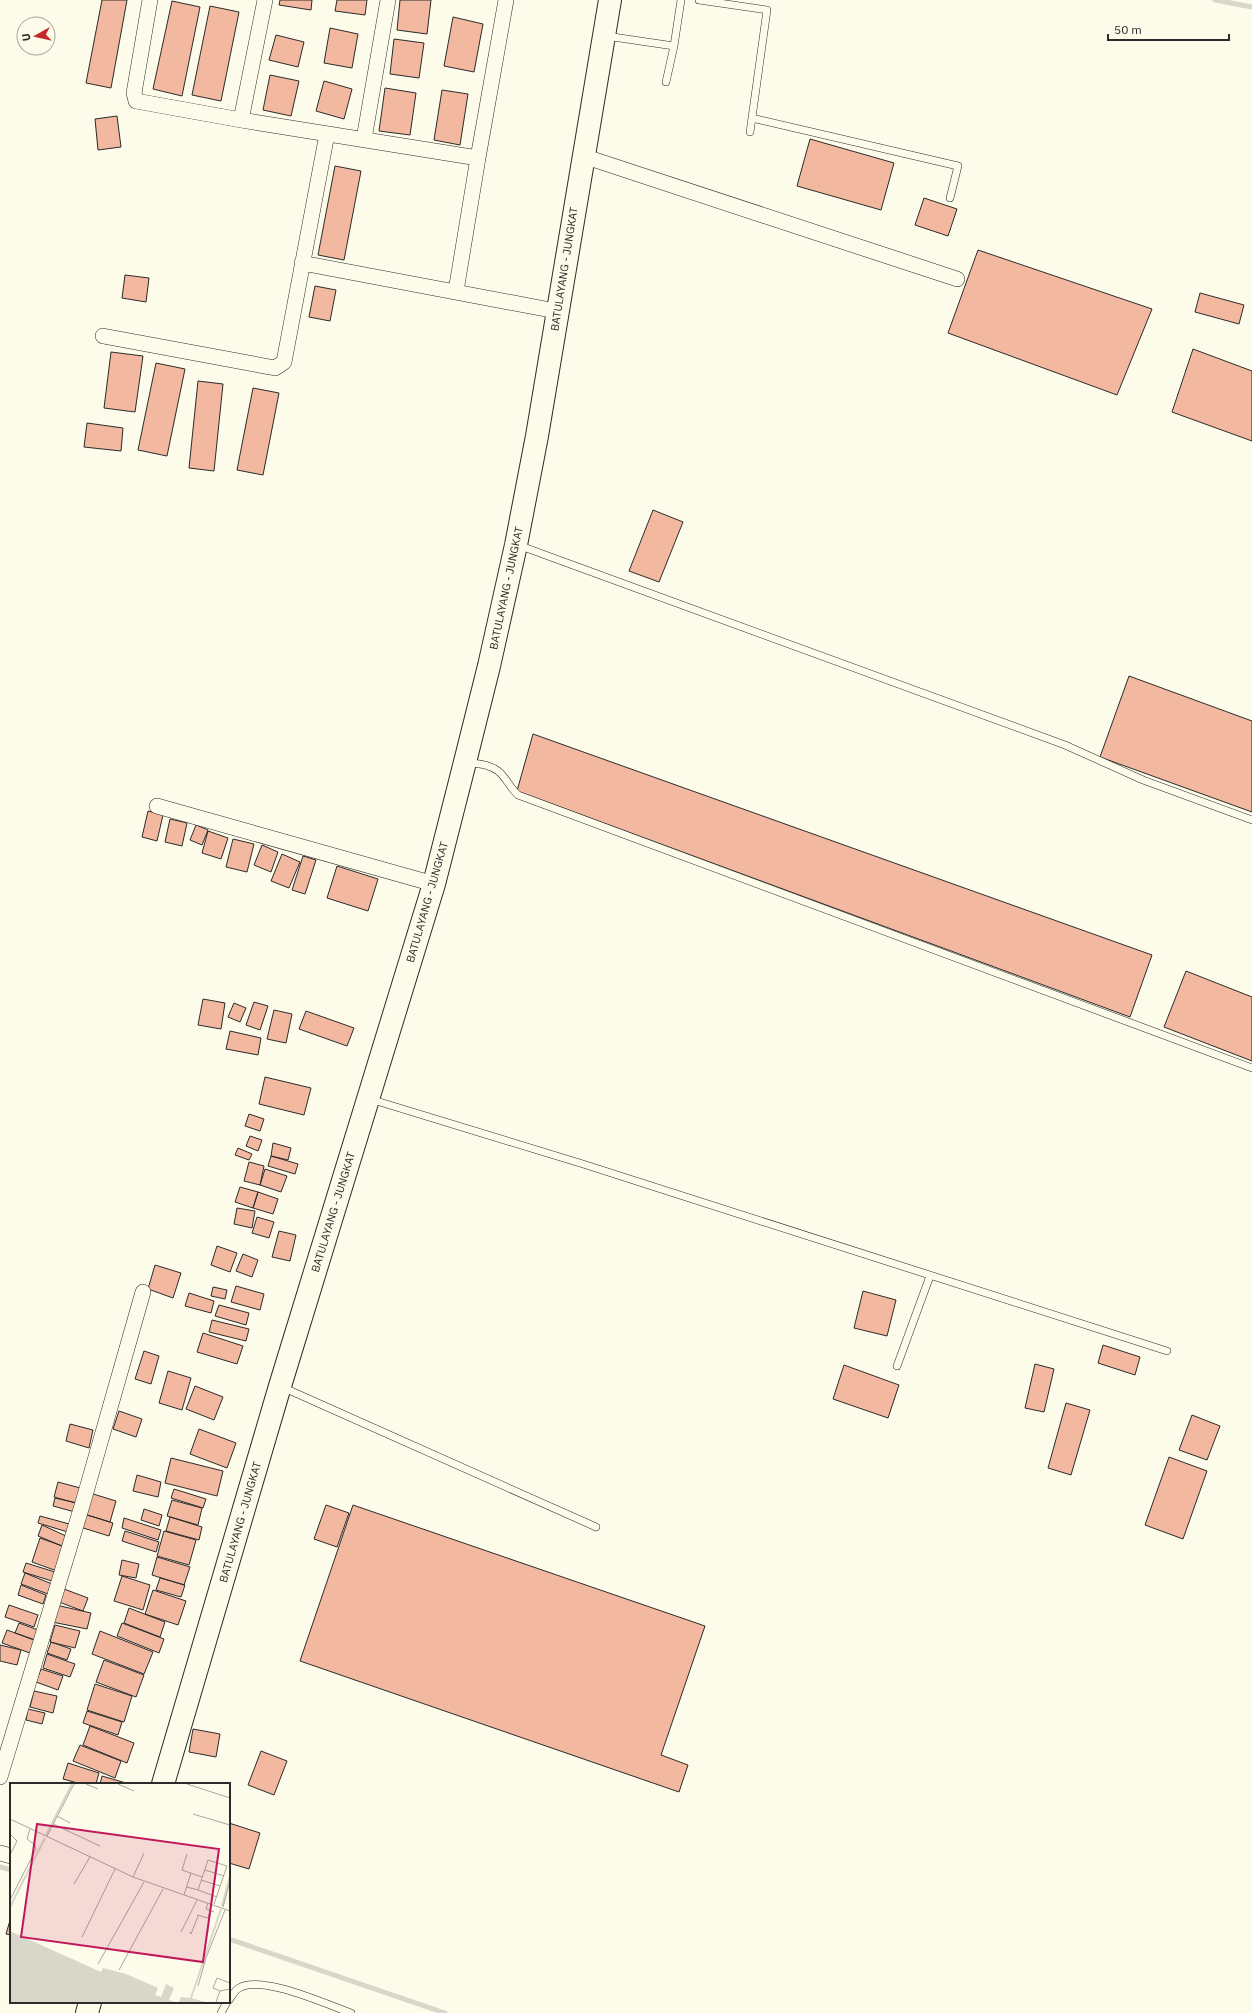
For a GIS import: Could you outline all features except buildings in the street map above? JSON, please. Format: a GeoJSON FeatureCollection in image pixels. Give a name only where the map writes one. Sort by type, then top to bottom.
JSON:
{"type":"FeatureCollection","features":[{"type":"Feature","properties":{"kind":"highway","name":"BATULAYANG - JUNGKAT"},"geometry":{"type":"LineString","coordinates":[[162,1783],[280,1386],[434,884],[465,762],[489,666],[516,545],[537,436],[556,311],[610,0]]}},
{"type":"Feature","properties":{"kind":"highway"},"geometry":{"type":"LineString","coordinates":[[86,2013],[90,2003]]}},
{"type":"Feature","properties":{"kind":"street"},"geometry":{"type":"LineString","coordinates":[[150,0],[134,93],[136,101],[241,120],[478,158]]}},
{"type":"Feature","properties":{"kind":"street"},"geometry":{"type":"LineString","coordinates":[[241,120],[265,0]]}},
{"type":"Feature","properties":{"kind":"street"},"geometry":{"type":"LineString","coordinates":[[364,139],[388,0]]}},
{"type":"Feature","properties":{"kind":"street"},"geometry":{"type":"LineString","coordinates":[[456,291],[506,0]]}},
{"type":"Feature","properties":{"kind":"street"},"geometry":{"type":"LineString","coordinates":[[103,336],[275,368],[280,366],[284,362],[327,134]]}},
{"type":"Feature","properties":{"kind":"street"},"geometry":{"type":"LineString","coordinates":[[583,156],[957,279]]}},
{"type":"Feature","properties":{"kind":"street"},"geometry":{"type":"LineString","coordinates":[[302,263],[556,311]]}},
{"type":"Feature","properties":{"kind":"street"},"geometry":{"type":"LineString","coordinates":[[158,806],[434,884]]}},
{"type":"Feature","properties":{"kind":"street"},"geometry":{"type":"LineString","coordinates":[[0,1777],[84,1499],[143,1292]]}},
{"type":"Feature","properties":{"kind":"street"},"geometry":{"type":"LineString","coordinates":[[0,1853],[10,1856]]}},
{"type":"Feature","properties":{"kind":"lane"},"geometry":{"type":"LineString","coordinates":[[666,82],[674,46],[681,0]]}},
{"type":"Feature","properties":{"kind":"lane"},"geometry":{"type":"LineString","coordinates":[[698,0],[767,10],[750,132]]}},
{"type":"Feature","properties":{"kind":"lane"},"geometry":{"type":"LineString","coordinates":[[604,36],[674,46]]}},
{"type":"Feature","properties":{"kind":"lane"},"geometry":{"type":"LineString","coordinates":[[752,118],[958,166],[950,198]]}},
{"type":"Feature","properties":{"kind":"lane"},"geometry":{"type":"LineString","coordinates":[[516,545],[1065,745],[1143,780],[1252,820]]}},
{"type":"Feature","properties":{"kind":"lane"},"geometry":{"type":"LineString","coordinates":[[465,762],[477,763],[498,771],[511,790],[518,795],[1252,1068]]}},
{"type":"Feature","properties":{"kind":"lane"},"geometry":{"type":"LineString","coordinates":[[368,1098],[591,1166],[1167,1351]]}},
{"type":"Feature","properties":{"kind":"lane"},"geometry":{"type":"LineString","coordinates":[[897,1366],[930,1276]]}},
{"type":"Feature","properties":{"kind":"lane"},"geometry":{"type":"LineString","coordinates":[[280,1386],[596,1527]]}},
{"type":"Feature","properties":{"kind":"lane"},"geometry":{"type":"LineString","coordinates":[[230,1999],[239,1988],[255,1985],[268,1986],[281,1988],[351,2013]]}},
{"type":"Feature","properties":{"kind":"lane"},"geometry":{"type":"LineString","coordinates":[[221,2013],[227,2003]]}},
{"type":"Feature","properties":{"kind":"waterway"},"geometry":{"type":"LineString","coordinates":[[1215,0],[1252,7]]}},
{"type":"Feature","properties":{"kind":"waterway"},"geometry":{"type":"LineString","coordinates":[[0,1867],[10,1870]]}},
{"type":"Feature","properties":{"kind":"waterway"},"geometry":{"type":"LineString","coordinates":[[230,1939],[445,2013]]}}]}
